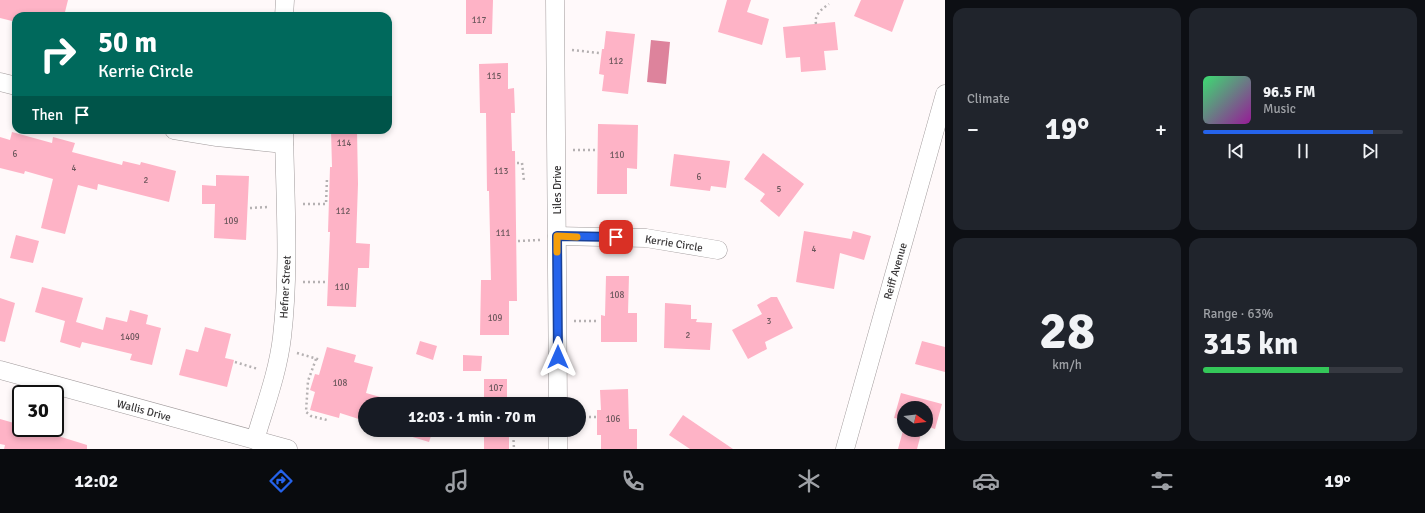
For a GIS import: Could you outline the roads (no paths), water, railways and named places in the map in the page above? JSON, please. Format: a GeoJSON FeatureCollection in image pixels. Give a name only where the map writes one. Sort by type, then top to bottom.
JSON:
{"type":"FeatureCollection","features":[{"type":"Feature","properties":{"kind":"street"},"geometry":{"type":"LineString","coordinates":[[284,12],[285,0]]}},
{"type":"Feature","properties":{"kind":"street","name":"Liles Drive"},"geometry":{"type":"LineString","coordinates":[[555,0],[558,397]]}},
{"type":"Feature","properties":{"kind":"street"},"geometry":{"type":"LineString","coordinates":[[0,82],[12,85]]}},
{"type":"Feature","properties":{"kind":"street","name":"Reiff Avenue"},"geometry":{"type":"LineString","coordinates":[[845,449],[945,94]]}},
{"type":"Feature","properties":{"kind":"street"},"geometry":{"type":"LineString","coordinates":[[199,134],[217,137],[284,137]]}},
{"type":"Feature","properties":{"kind":"street","name":"Hefner Street"},"geometry":{"type":"LineString","coordinates":[[255,440],[274,373],[282,338],[286,281],[284,137]]}},
{"type":"Feature","properties":{"kind":"street","name":"Kerrie Circle"},"geometry":{"type":"LineString","coordinates":[[557,236],[646,238],[718,250]]}},
{"type":"Feature","properties":{"kind":"street","name":"Wallis Drive"},"geometry":{"type":"LineString","coordinates":[[0,370],[288,449]]}},
{"type":"Feature","properties":{"kind":"street"},"geometry":{"type":"LineString","coordinates":[[558,437],[558,449]]}}]}
